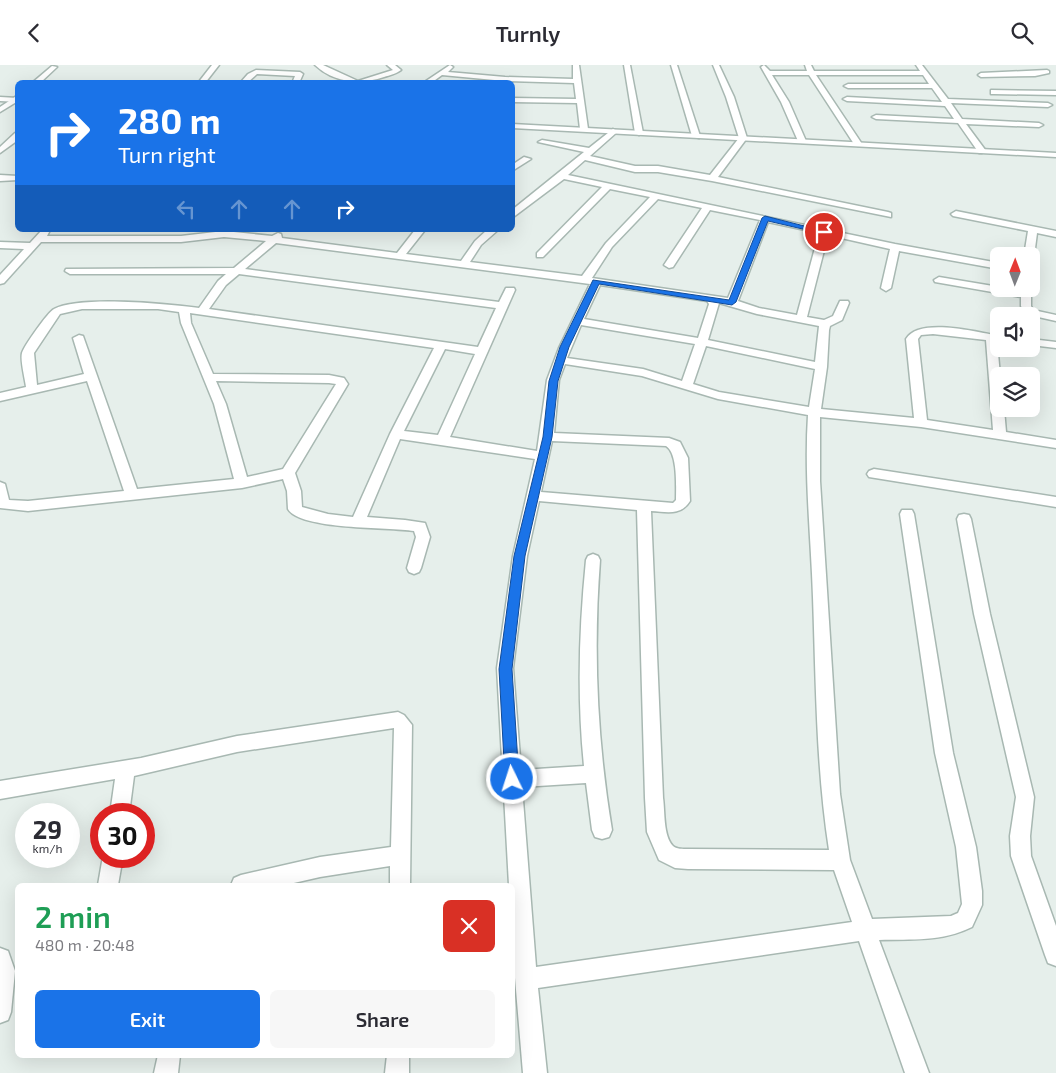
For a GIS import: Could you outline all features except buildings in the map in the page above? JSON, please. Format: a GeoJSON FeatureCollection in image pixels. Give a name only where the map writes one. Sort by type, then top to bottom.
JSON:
{"type":"FeatureCollection","features":[{"type":"Feature","properties":{"kind":"street"},"geometry":{"type":"LineString","coordinates":[[204,80],[216,65]]}},
{"type":"Feature","properties":{"kind":"street"},"geometry":{"type":"LineString","coordinates":[[318,65],[350,80]]}},
{"type":"Feature","properties":{"kind":"street"},"geometry":{"type":"LineString","coordinates":[[367,80],[398,70],[390,65]]}},
{"type":"Feature","properties":{"kind":"street"},"geometry":{"type":"LineString","coordinates":[[430,80],[453,65]]}},
{"type":"Feature","properties":{"kind":"street"},"geometry":{"type":"LineString","coordinates":[[576,65],[576,81],[584,129]]}},
{"type":"Feature","properties":{"kind":"street"},"geometry":{"type":"LineString","coordinates":[[627,65],[639,133]]}},
{"type":"Feature","properties":{"kind":"street"},"geometry":{"type":"LineString","coordinates":[[674,65],[696,136]]}},
{"type":"Feature","properties":{"kind":"street"},"geometry":{"type":"LineString","coordinates":[[716,65],[733,106],[743,138]]}},
{"type":"Feature","properties":{"kind":"street"},"geometry":{"type":"LineString","coordinates":[[763,65],[785,101],[802,141]]}},
{"type":"Feature","properties":{"kind":"street"},"geometry":{"type":"LineString","coordinates":[[807,65],[858,144]]}},
{"type":"Feature","properties":{"kind":"street"},"geometry":{"type":"LineString","coordinates":[[919,65],[982,151]]}},
{"type":"Feature","properties":{"kind":"street"},"geometry":{"type":"LineString","coordinates":[[1030,66],[1055,73]]}},
{"type":"Feature","properties":{"kind":"street"},"geometry":{"type":"LineString","coordinates":[[39,80],[54,67]]}},
{"type":"Feature","properties":{"kind":"street"},"geometry":{"type":"LineString","coordinates":[[246,80],[250,75],[260,72],[300,74],[297,80]]}},
{"type":"Feature","properties":{"kind":"street"},"geometry":{"type":"LineString","coordinates":[[981,75],[1036,74],[1046,72]]}},
{"type":"Feature","properties":{"kind":"street"},"geometry":{"type":"LineString","coordinates":[[441,73],[505,79],[576,81]]}},
{"type":"Feature","properties":{"kind":"street"},"geometry":{"type":"LineString","coordinates":[[768,73],[925,73]]}},
{"type":"Feature","properties":{"kind":"street"},"geometry":{"type":"LineString","coordinates":[[848,86],[934,86]]}},
{"type":"Feature","properties":{"kind":"street"},"geometry":{"type":"LineString","coordinates":[[994,92],[1055,93]]}},
{"type":"Feature","properties":{"kind":"street"},"geometry":{"type":"LineString","coordinates":[[0,99],[15,98]]}},
{"type":"Feature","properties":{"kind":"street"},"geometry":{"type":"LineString","coordinates":[[0,110],[15,99]]}},
{"type":"Feature","properties":{"kind":"street"},"geometry":{"type":"LineString","coordinates":[[847,99],[1048,105]]}},
{"type":"Feature","properties":{"kind":"street"},"geometry":{"type":"LineString","coordinates":[[515,100],[579,101]]}},
{"type":"Feature","properties":{"kind":"street"},"geometry":{"type":"LineString","coordinates":[[876,117],[1039,125]]}},
{"type":"Feature","properties":{"kind":"street"},"geometry":{"type":"LineString","coordinates":[[515,126],[1056,155]]}},
{"type":"Feature","properties":{"kind":"street"},"geometry":{"type":"LineString","coordinates":[[515,213],[562,176],[613,131]]}},
{"type":"Feature","properties":{"kind":"street"},"geometry":{"type":"LineString","coordinates":[[0,151],[15,138]]}},
{"type":"Feature","properties":{"kind":"street"},"geometry":{"type":"LineString","coordinates":[[712,179],[743,138]]}},
{"type":"Feature","properties":{"kind":"street"},"geometry":{"type":"LineString","coordinates":[[542,142],[635,169],[658,169],[888,215]]}},
{"type":"Feature","properties":{"kind":"street"},"geometry":{"type":"LineString","coordinates":[[515,167],[527,159]]}},
{"type":"Feature","properties":{"kind":"street"},"geometry":{"type":"LineString","coordinates":[[562,176],[895,247],[990,264]]}},
{"type":"Feature","properties":{"kind":"street"},"geometry":{"type":"LineString","coordinates":[[0,178],[15,181]]}},
{"type":"Feature","properties":{"kind":"street"},"geometry":{"type":"LineString","coordinates":[[540,255],[609,185]]}},
{"type":"Feature","properties":{"kind":"street"},"geometry":{"type":"LineString","coordinates":[[535,1073],[505,669],[520,556],[548,437],[553,381],[591,281],[593,265],[608,245],[656,196]]}},
{"type":"Feature","properties":{"kind":"street"},"geometry":{"type":"LineString","coordinates":[[669,265],[708,207]]}},
{"type":"Feature","properties":{"kind":"street"},"geometry":{"type":"LineString","coordinates":[[956,214],[1056,234]]}},
{"type":"Feature","properties":{"kind":"street"},"geometry":{"type":"LineString","coordinates":[[732,302],[765,218]]}},
{"type":"Feature","properties":{"kind":"street"},"geometry":{"type":"LineString","coordinates":[[1030,247],[1033,229]]}},
{"type":"Feature","properties":{"kind":"street"},"geometry":{"type":"LineString","coordinates":[[0,281],[44,232]]}},
{"type":"Feature","properties":{"kind":"street"},"geometry":{"type":"LineString","coordinates":[[202,312],[222,283],[282,232]]}},
{"type":"Feature","properties":{"kind":"street"},"geometry":{"type":"LineString","coordinates":[[400,255],[418,232]]}},
{"type":"Feature","properties":{"kind":"street"},"geometry":{"type":"LineString","coordinates":[[464,263],[478,243],[491,232]]}},
{"type":"Feature","properties":{"kind":"street"},"geometry":{"type":"LineString","coordinates":[[801,319],[824,232]]}},
{"type":"Feature","properties":{"kind":"street"},"geometry":{"type":"LineString","coordinates":[[39,239],[198,238],[223,233],[464,263],[712,301],[732,302],[758,311],[826,324]]}},
{"type":"Feature","properties":{"kind":"street"},"geometry":{"type":"LineString","coordinates":[[0,245],[31,246]]}},
{"type":"Feature","properties":{"kind":"street"},"geometry":{"type":"LineString","coordinates":[[886,288],[895,247]]}},
{"type":"Feature","properties":{"kind":"street"},"geometry":{"type":"LineString","coordinates":[[70,271],[237,271],[503,306]]}},
{"type":"Feature","properties":{"kind":"street"},"geometry":{"type":"LineString","coordinates":[[939,280],[990,287]]}},
{"type":"Feature","properties":{"kind":"street"},"geometry":{"type":"LineString","coordinates":[[442,440],[510,290]]}},
{"type":"Feature","properties":{"kind":"street"},"geometry":{"type":"LineString","coordinates":[[1026,297],[1026,306],[1029,312],[1056,318]]}},
{"type":"Feature","properties":{"kind":"street"},"geometry":{"type":"LineString","coordinates":[[686,385],[713,311],[714,303],[712,301]]}},
{"type":"Feature","properties":{"kind":"street"},"geometry":{"type":"LineString","coordinates":[[844,303],[838,318],[826,324],[823,330],[821,367],[812,438],[826,717],[834,823],[840,859],[917,1073]]}},
{"type":"Feature","properties":{"kind":"street"},"geometry":{"type":"LineString","coordinates":[[32,390],[28,353],[50,318],[56,312],[82,305],[158,306],[482,351]]}},
{"type":"Feature","properties":{"kind":"street"},"geometry":{"type":"LineString","coordinates":[[184,309],[186,323],[220,404],[242,483]]}},
{"type":"Feature","properties":{"kind":"street"},"geometry":{"type":"LineString","coordinates":[[577,321],[702,342],[821,367]]}},
{"type":"Feature","properties":{"kind":"street"},"geometry":{"type":"LineString","coordinates":[[921,423],[912,339],[915,335],[918,332],[935,331],[990,337]]}},
{"type":"Feature","properties":{"kind":"street"},"geometry":{"type":"LineString","coordinates":[[79,338],[132,494]]}},
{"type":"Feature","properties":{"kind":"street"},"geometry":{"type":"LineString","coordinates":[[1040,343],[1056,345]]}},
{"type":"Feature","properties":{"kind":"street"},"geometry":{"type":"LineString","coordinates":[[358,522],[396,434],[441,346]]}},
{"type":"Feature","properties":{"kind":"street"},"geometry":{"type":"LineString","coordinates":[[996,357],[1000,435]]}},
{"type":"Feature","properties":{"kind":"street"},"geometry":{"type":"LineString","coordinates":[[560,360],[644,373],[733,398],[814,412],[921,423],[1056,444]]}},
{"type":"Feature","properties":{"kind":"street"},"geometry":{"type":"LineString","coordinates":[[0,397],[92,376]]}},
{"type":"Feature","properties":{"kind":"street"},"geometry":{"type":"LineString","coordinates":[[0,487],[2,506],[28,506],[242,483],[288,473],[341,387],[341,382],[329,379],[208,377]]}},
{"type":"Feature","properties":{"kind":"street"},"geometry":{"type":"LineString","coordinates":[[396,434],[544,456]]}},
{"type":"Feature","properties":{"kind":"street"},"geometry":{"type":"LineString","coordinates":[[534,497],[673,508],[682,504],[681,458],[675,445],[669,442],[548,437]]}},
{"type":"Feature","properties":{"kind":"street"},"geometry":{"type":"LineString","coordinates":[[288,473],[294,491],[295,509],[299,512],[331,520],[420,527],[423,537],[414,568]]}},
{"type":"Feature","properties":{"kind":"street"},"geometry":{"type":"LineString","coordinates":[[874,474],[1056,502]]}},
{"type":"Feature","properties":{"kind":"street"},"geometry":{"type":"LineString","coordinates":[[644,506],[654,798],[657,832],[662,847],[666,853],[688,859],[840,859]]}},
{"type":"Feature","properties":{"kind":"street"},"geometry":{"type":"LineString","coordinates":[[527,979],[866,930],[941,928],[953,926],[965,920],[972,905],[966,847],[944,753],[907,514]]}},
{"type":"Feature","properties":{"kind":"street"},"geometry":{"type":"LineString","coordinates":[[964,519],[982,614],[1025,797],[1020,836],[1021,857],[1056,955]]}},
{"type":"Feature","properties":{"kind":"street"},"geometry":{"type":"LineString","coordinates":[[593,560],[589,593],[588,664],[592,774],[602,830]]}},
{"type":"Feature","properties":{"kind":"street"},"geometry":{"type":"LineString","coordinates":[[0,791],[126,769],[237,744],[398,720],[403,725],[400,883]]}},
{"type":"Feature","properties":{"kind":"street"},"geometry":{"type":"LineString","coordinates":[[121,803],[126,769]]}},
{"type":"Feature","properties":{"kind":"street"},"geometry":{"type":"LineString","coordinates":[[512,779],[592,774]]}},
{"type":"Feature","properties":{"kind":"street"},"geometry":{"type":"LineString","coordinates":[[250,883],[320,867],[401,855]]}},
{"type":"Feature","properties":{"kind":"street"},"geometry":{"type":"LineString","coordinates":[[108,883],[111,868]]}},
{"type":"Feature","properties":{"kind":"street"},"geometry":{"type":"LineString","coordinates":[[0,959],[4,971],[0,1012]]}},
{"type":"Feature","properties":{"kind":"street"},"geometry":{"type":"LineString","coordinates":[[166,1073],[168,1058]]}},
{"type":"Feature","properties":{"kind":"street"},"geometry":{"type":"LineString","coordinates":[[397,1073],[398,1058]]}},
{"type":"Feature","properties":{"kind":"route"},"geometry":{"type":"LineString","coordinates":[[512,779],[505,669],[520,556],[548,437],[553,381],[565,347],[596,282],[712,301],[732,302],[765,218],[824,232]]}}]}
